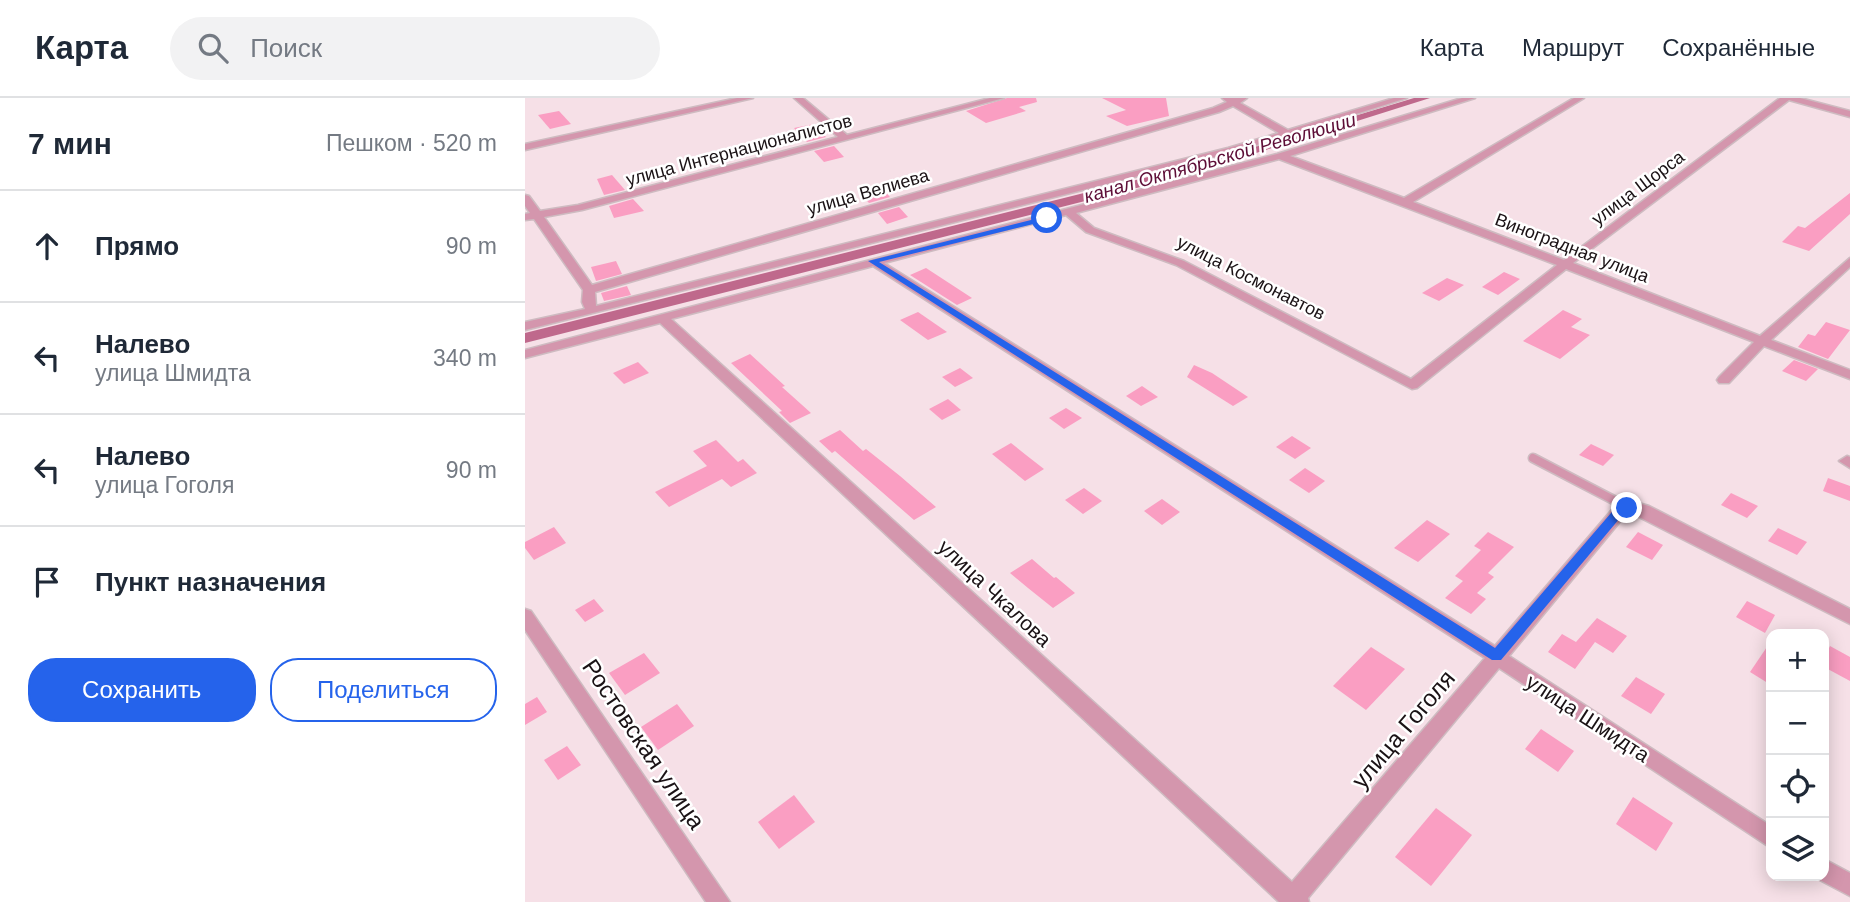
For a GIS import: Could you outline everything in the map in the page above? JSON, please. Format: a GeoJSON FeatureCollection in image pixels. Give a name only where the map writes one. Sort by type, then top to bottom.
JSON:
{"type":"FeatureCollection","features":[{"type":"Feature","properties":{"kind":"street"},"geometry":{"type":"LineString","coordinates":[[525,147],[749,98]]}},
{"type":"Feature","properties":{"kind":"street"},"geometry":{"type":"LineString","coordinates":[[798,98],[845,138]]}},
{"type":"Feature","properties":{"kind":"street","name":"улица Интернационалистов"},"geometry":{"type":"LineString","coordinates":[[529,215],[578,208],[1000,98]]}},
{"type":"Feature","properties":{"kind":"street"},"geometry":{"type":"LineString","coordinates":[[525,326],[1070,192],[1287,134],[1403,98]]}},
{"type":"Feature","properties":{"kind":"street"},"geometry":{"type":"LineString","coordinates":[[525,354],[872,261],[1070,213],[1280,156],[1471,98]]}},
{"type":"Feature","properties":{"kind":"street"},"geometry":{"type":"LineString","coordinates":[[1405,202],[1580,98]]}},
{"type":"Feature","properties":{"kind":"street"},"geometry":{"type":"LineString","coordinates":[[1788,98],[1850,114]]}},
{"type":"Feature","properties":{"kind":"street","name":"улица Щорса"},"geometry":{"type":"LineString","coordinates":[[1412,384],[1565,264],[1788,98]]}},
{"type":"Feature","properties":{"kind":"street"},"geometry":{"type":"LineString","coordinates":[[1234,99],[1287,134]]}},
{"type":"Feature","properties":{"kind":"street","name":"улица Велиева"},"geometry":{"type":"LineString","coordinates":[[589,290],[1216,110],[1234,99]]}},
{"type":"Feature","properties":{"kind":"street","name":"Виноградная улица"},"geometry":{"type":"LineString","coordinates":[[1280,156],[1850,375]]}},
{"type":"Feature","properties":{"kind":"street"},"geometry":{"type":"LineString","coordinates":[[525,198],[529,215],[589,290],[588,302],[592,311]]}},
{"type":"Feature","properties":{"kind":"street","name":"улица Космонавтов"},"geometry":{"type":"LineString","coordinates":[[1070,213],[1090,230],[1180,263],[1412,384]]}},
{"type":"Feature","properties":{"kind":"street","name":"улица Шмидта"},"geometry":{"type":"LineString","coordinates":[[872,261],[1496,656],[1529,681],[1766,835]]}},
{"type":"Feature","properties":{"kind":"street"},"geometry":{"type":"LineString","coordinates":[[1724,380],[1762,341],[1850,261]]}},
{"type":"Feature","properties":{"kind":"street","name":"улица Чкалова"},"geometry":{"type":"LineString","coordinates":[[661,317],[1294,900]]}},
{"type":"Feature","properties":{"kind":"street","name":"улица Гоголя"},"geometry":{"type":"LineString","coordinates":[[1294,900],[1622,509],[1635,509]]}},
{"type":"Feature","properties":{"kind":"street"},"geometry":{"type":"LineString","coordinates":[[1635,509],[1850,617]]}},
{"type":"Feature","properties":{"kind":"street","name":"Ростовская улица"},"geometry":{"type":"LineString","coordinates":[[525,616],[719,902]]}},
{"type":"Feature","properties":{"kind":"street"},"geometry":{"type":"LineString","coordinates":[[1829,873],[1850,885]]}},
{"type":"Feature","properties":{"kind":"lane"},"geometry":{"type":"LineString","coordinates":[[1533,458],[1635,509]]}},
{"type":"Feature","properties":{"kind":"building"},"geometry":{"type":"Polygon","coordinates":[[[1007,98],[1036,98],[1037,102],[1019,107],[1026,111],[986,123],[966,111],[1007,98]]]}},
{"type":"Feature","properties":{"kind":"building"},"geometry":{"type":"Polygon","coordinates":[[[1102,98],[1166,98],[1169,116],[1127,126],[1106,116],[1126,110],[1102,98]]]}},
{"type":"Feature","properties":{"kind":"building"},"geometry":{"type":"Polygon","coordinates":[[[559,111],[571,124],[550,129],[538,115],[559,111]]]}},
{"type":"Feature","properties":{"kind":"building"},"geometry":{"type":"Polygon","coordinates":[[[814,124],[826,137],[807,142],[794,128],[814,124]]]}},
{"type":"Feature","properties":{"kind":"building"},"geometry":{"type":"Polygon","coordinates":[[[834,146],[844,157],[824,162],[814,151],[834,146]]]}},
{"type":"Feature","properties":{"kind":"building"},"geometry":{"type":"Polygon","coordinates":[[[612,175],[625,190],[604,195],[597,179],[612,175]]]}},
{"type":"Feature","properties":{"kind":"building"},"geometry":{"type":"Polygon","coordinates":[[[880,186],[890,197],[869,203],[859,192],[880,186]]]}},
{"type":"Feature","properties":{"kind":"building"},"geometry":{"type":"Polygon","coordinates":[[[1850,193],[1850,214],[1809,251],[1782,242],[1798,226],[1805,228],[1850,193]]]}},
{"type":"Feature","properties":{"kind":"building"},"geometry":{"type":"Polygon","coordinates":[[[633,199],[644,211],[614,218],[609,206],[633,199]]]}},
{"type":"Feature","properties":{"kind":"building"},"geometry":{"type":"Polygon","coordinates":[[[899,207],[908,217],[887,224],[878,213],[899,207]]]}},
{"type":"Feature","properties":{"kind":"building"},"geometry":{"type":"Polygon","coordinates":[[[616,261],[622,274],[596,281],[591,267],[616,261]]]}},
{"type":"Feature","properties":{"kind":"building"},"geometry":{"type":"Polygon","coordinates":[[[926,268],[972,298],[957,305],[910,275],[926,268]]]}},
{"type":"Feature","properties":{"kind":"building"},"geometry":{"type":"Polygon","coordinates":[[[1504,272],[1520,279],[1498,295],[1482,287],[1504,272]]]}},
{"type":"Feature","properties":{"kind":"building"},"geometry":{"type":"Polygon","coordinates":[[[1447,278],[1464,285],[1439,301],[1422,293],[1447,278]]]}},
{"type":"Feature","properties":{"kind":"building"},"geometry":{"type":"Polygon","coordinates":[[[627,286],[631,295],[604,301],[601,293],[627,286]]]}},
{"type":"Feature","properties":{"kind":"building"},"geometry":{"type":"Polygon","coordinates":[[[1563,310],[1582,319],[1571,327],[1590,335],[1560,359],[1523,341],[1563,310]]]}},
{"type":"Feature","properties":{"kind":"building"},"geometry":{"type":"Polygon","coordinates":[[[918,312],[947,332],[928,340],[900,320],[918,312]]]}},
{"type":"Feature","properties":{"kind":"building"},"geometry":{"type":"Polygon","coordinates":[[[1826,322],[1850,330],[1828,359],[1798,347],[1808,334],[1815,336],[1826,322]]]}},
{"type":"Feature","properties":{"kind":"building"},"geometry":{"type":"Polygon","coordinates":[[[750,354],[811,413],[790,423],[779,412],[782,411],[731,363],[750,354]]]}},
{"type":"Feature","properties":{"kind":"building"},"geometry":{"type":"Polygon","coordinates":[[[1794,360],[1818,369],[1806,381],[1782,371],[1794,360]]]}},
{"type":"Feature","properties":{"kind":"building"},"geometry":{"type":"Polygon","coordinates":[[[638,362],[649,373],[624,384],[613,373],[638,362]]]}},
{"type":"Feature","properties":{"kind":"building"},"geometry":{"type":"Polygon","coordinates":[[[1194,365],[1212,373],[1248,397],[1233,406],[1187,377],[1194,365]]]}},
{"type":"Feature","properties":{"kind":"building"},"geometry":{"type":"Polygon","coordinates":[[[960,368],[973,378],[955,387],[942,377],[960,368]]]}},
{"type":"Feature","properties":{"kind":"building"},"geometry":{"type":"Polygon","coordinates":[[[1142,386],[1158,397],[1141,406],[1126,396],[1142,386]]]}},
{"type":"Feature","properties":{"kind":"building"},"geometry":{"type":"Polygon","coordinates":[[[948,399],[961,410],[942,420],[929,409],[948,399]]]}},
{"type":"Feature","properties":{"kind":"building"},"geometry":{"type":"Polygon","coordinates":[[[1066,408],[1082,418],[1064,429],[1049,418],[1066,408]]]}},
{"type":"Feature","properties":{"kind":"building"},"geometry":{"type":"Polygon","coordinates":[[[840,430],[936,507],[914,520],[835,451],[832,453],[819,441],[840,430]]]}},
{"type":"Feature","properties":{"kind":"building"},"geometry":{"type":"Polygon","coordinates":[[[1292,436],[1311,448],[1295,459],[1276,447],[1292,436]]]}},
{"type":"Feature","properties":{"kind":"building"},"geometry":{"type":"Polygon","coordinates":[[[716,440],[738,462],[743,459],[757,473],[731,487],[722,479],[669,507],[655,492],[707,466],[693,451],[716,440]]]}},
{"type":"Feature","properties":{"kind":"building"},"geometry":{"type":"Polygon","coordinates":[[[1011,443],[1044,469],[1025,481],[992,454],[1011,443]]]}},
{"type":"Feature","properties":{"kind":"building"},"geometry":{"type":"Polygon","coordinates":[[[1591,444],[1614,455],[1603,466],[1579,455],[1591,444]]]}},
{"type":"Feature","properties":{"kind":"building"},"geometry":{"type":"Polygon","coordinates":[[[1305,468],[1325,481],[1309,493],[1289,480],[1305,468]]]}},
{"type":"Feature","properties":{"kind":"building"},"geometry":{"type":"Polygon","coordinates":[[[1828,478],[1850,486],[1850,501],[1823,491],[1828,478]]]}},
{"type":"Feature","properties":{"kind":"building"},"geometry":{"type":"Polygon","coordinates":[[[1084,488],[1102,501],[1083,514],[1065,500],[1084,488]]]}},
{"type":"Feature","properties":{"kind":"building"},"geometry":{"type":"Polygon","coordinates":[[[1731,493],[1758,506],[1747,518],[1721,505],[1731,493]]]}},
{"type":"Feature","properties":{"kind":"building"},"geometry":{"type":"Polygon","coordinates":[[[1162,499],[1180,512],[1162,525],[1144,511],[1162,499]]]}},
{"type":"Feature","properties":{"kind":"building"},"geometry":{"type":"Polygon","coordinates":[[[1427,520],[1450,534],[1418,562],[1394,548],[1427,520]]]}},
{"type":"Feature","properties":{"kind":"building"},"geometry":{"type":"Polygon","coordinates":[[[554,527],[566,543],[534,560],[525,548],[525,542],[554,527]]]}},
{"type":"Feature","properties":{"kind":"building"},"geometry":{"type":"Polygon","coordinates":[[[1778,528],[1807,542],[1797,555],[1768,541],[1778,528]]]}},
{"type":"Feature","properties":{"kind":"building"},"geometry":{"type":"Polygon","coordinates":[[[1488,532],[1514,547],[1488,573],[1494,577],[1477,593],[1486,599],[1471,614],[1445,598],[1463,581],[1455,576],[1481,550],[1474,546],[1488,532]]]}},
{"type":"Feature","properties":{"kind":"building"},"geometry":{"type":"Polygon","coordinates":[[[1638,532],[1663,545],[1652,560],[1626,547],[1638,532]]]}},
{"type":"Feature","properties":{"kind":"building"},"geometry":{"type":"Polygon","coordinates":[[[1032,559],[1075,593],[1053,608],[1010,573],[1032,559]]]}},
{"type":"Feature","properties":{"kind":"building"},"geometry":{"type":"Polygon","coordinates":[[[594,599],[604,611],[585,622],[575,610],[594,599]]]}},
{"type":"Feature","properties":{"kind":"building"},"geometry":{"type":"Polygon","coordinates":[[[1747,601],[1775,615],[1765,633],[1736,617],[1747,601]]]}},
{"type":"Feature","properties":{"kind":"building"},"geometry":{"type":"Polygon","coordinates":[[[1597,618],[1627,636],[1613,653],[1595,642],[1575,669],[1548,652],[1562,634],[1576,642],[1597,618]]]}},
{"type":"Feature","properties":{"kind":"building"},"geometry":{"type":"Polygon","coordinates":[[[1830,646],[1850,657],[1850,681],[1829,670],[1830,646]]]}},
{"type":"Feature","properties":{"kind":"building"},"geometry":{"type":"Polygon","coordinates":[[[1371,647],[1405,669],[1366,710],[1333,686],[1371,647]]]}},
{"type":"Feature","properties":{"kind":"building"},"geometry":{"type":"Polygon","coordinates":[[[1766,648],[1766,682],[1750,672],[1766,648]]]}},
{"type":"Feature","properties":{"kind":"building"},"geometry":{"type":"Polygon","coordinates":[[[644,653],[660,673],[625,695],[609,673],[644,653]]]}},
{"type":"Feature","properties":{"kind":"building"},"geometry":{"type":"Polygon","coordinates":[[[1636,677],[1665,694],[1651,714],[1621,696],[1636,677]]]}},
{"type":"Feature","properties":{"kind":"building"},"geometry":{"type":"Polygon","coordinates":[[[537,697],[547,712],[525,725],[525,704],[537,697]]]}},
{"type":"Feature","properties":{"kind":"building"},"geometry":{"type":"Polygon","coordinates":[[[677,704],[694,726],[658,750],[641,727],[677,704]]]}},
{"type":"Feature","properties":{"kind":"building"},"geometry":{"type":"Polygon","coordinates":[[[1541,729],[1574,751],[1558,772],[1525,749],[1541,729]]]}},
{"type":"Feature","properties":{"kind":"building"},"geometry":{"type":"Polygon","coordinates":[[[567,746],[581,765],[558,780],[544,760],[567,746]]]}},
{"type":"Feature","properties":{"kind":"building"},"geometry":{"type":"Polygon","coordinates":[[[794,795],[815,822],[779,849],[758,822],[794,795]]]}},
{"type":"Feature","properties":{"kind":"building"},"geometry":{"type":"Polygon","coordinates":[[[1633,797],[1673,823],[1656,851],[1616,824],[1633,797]]]}},
{"type":"Feature","properties":{"kind":"building"},"geometry":{"type":"Polygon","coordinates":[[[1436,808],[1472,835],[1431,886],[1395,857],[1436,808]]]}},
{"type":"Feature","properties":{"kind":"waterway","name":"канал Октябрьской Революции"},"geometry":{"type":"LineString","coordinates":[[525,338],[1176,174],[1425,98]]}},
{"type":"Feature","properties":{"kind":"route"},"geometry":{"type":"LineString","coordinates":[[1047,218],[872,261],[1496,656],[1622,509],[1627,508]]}}]}
